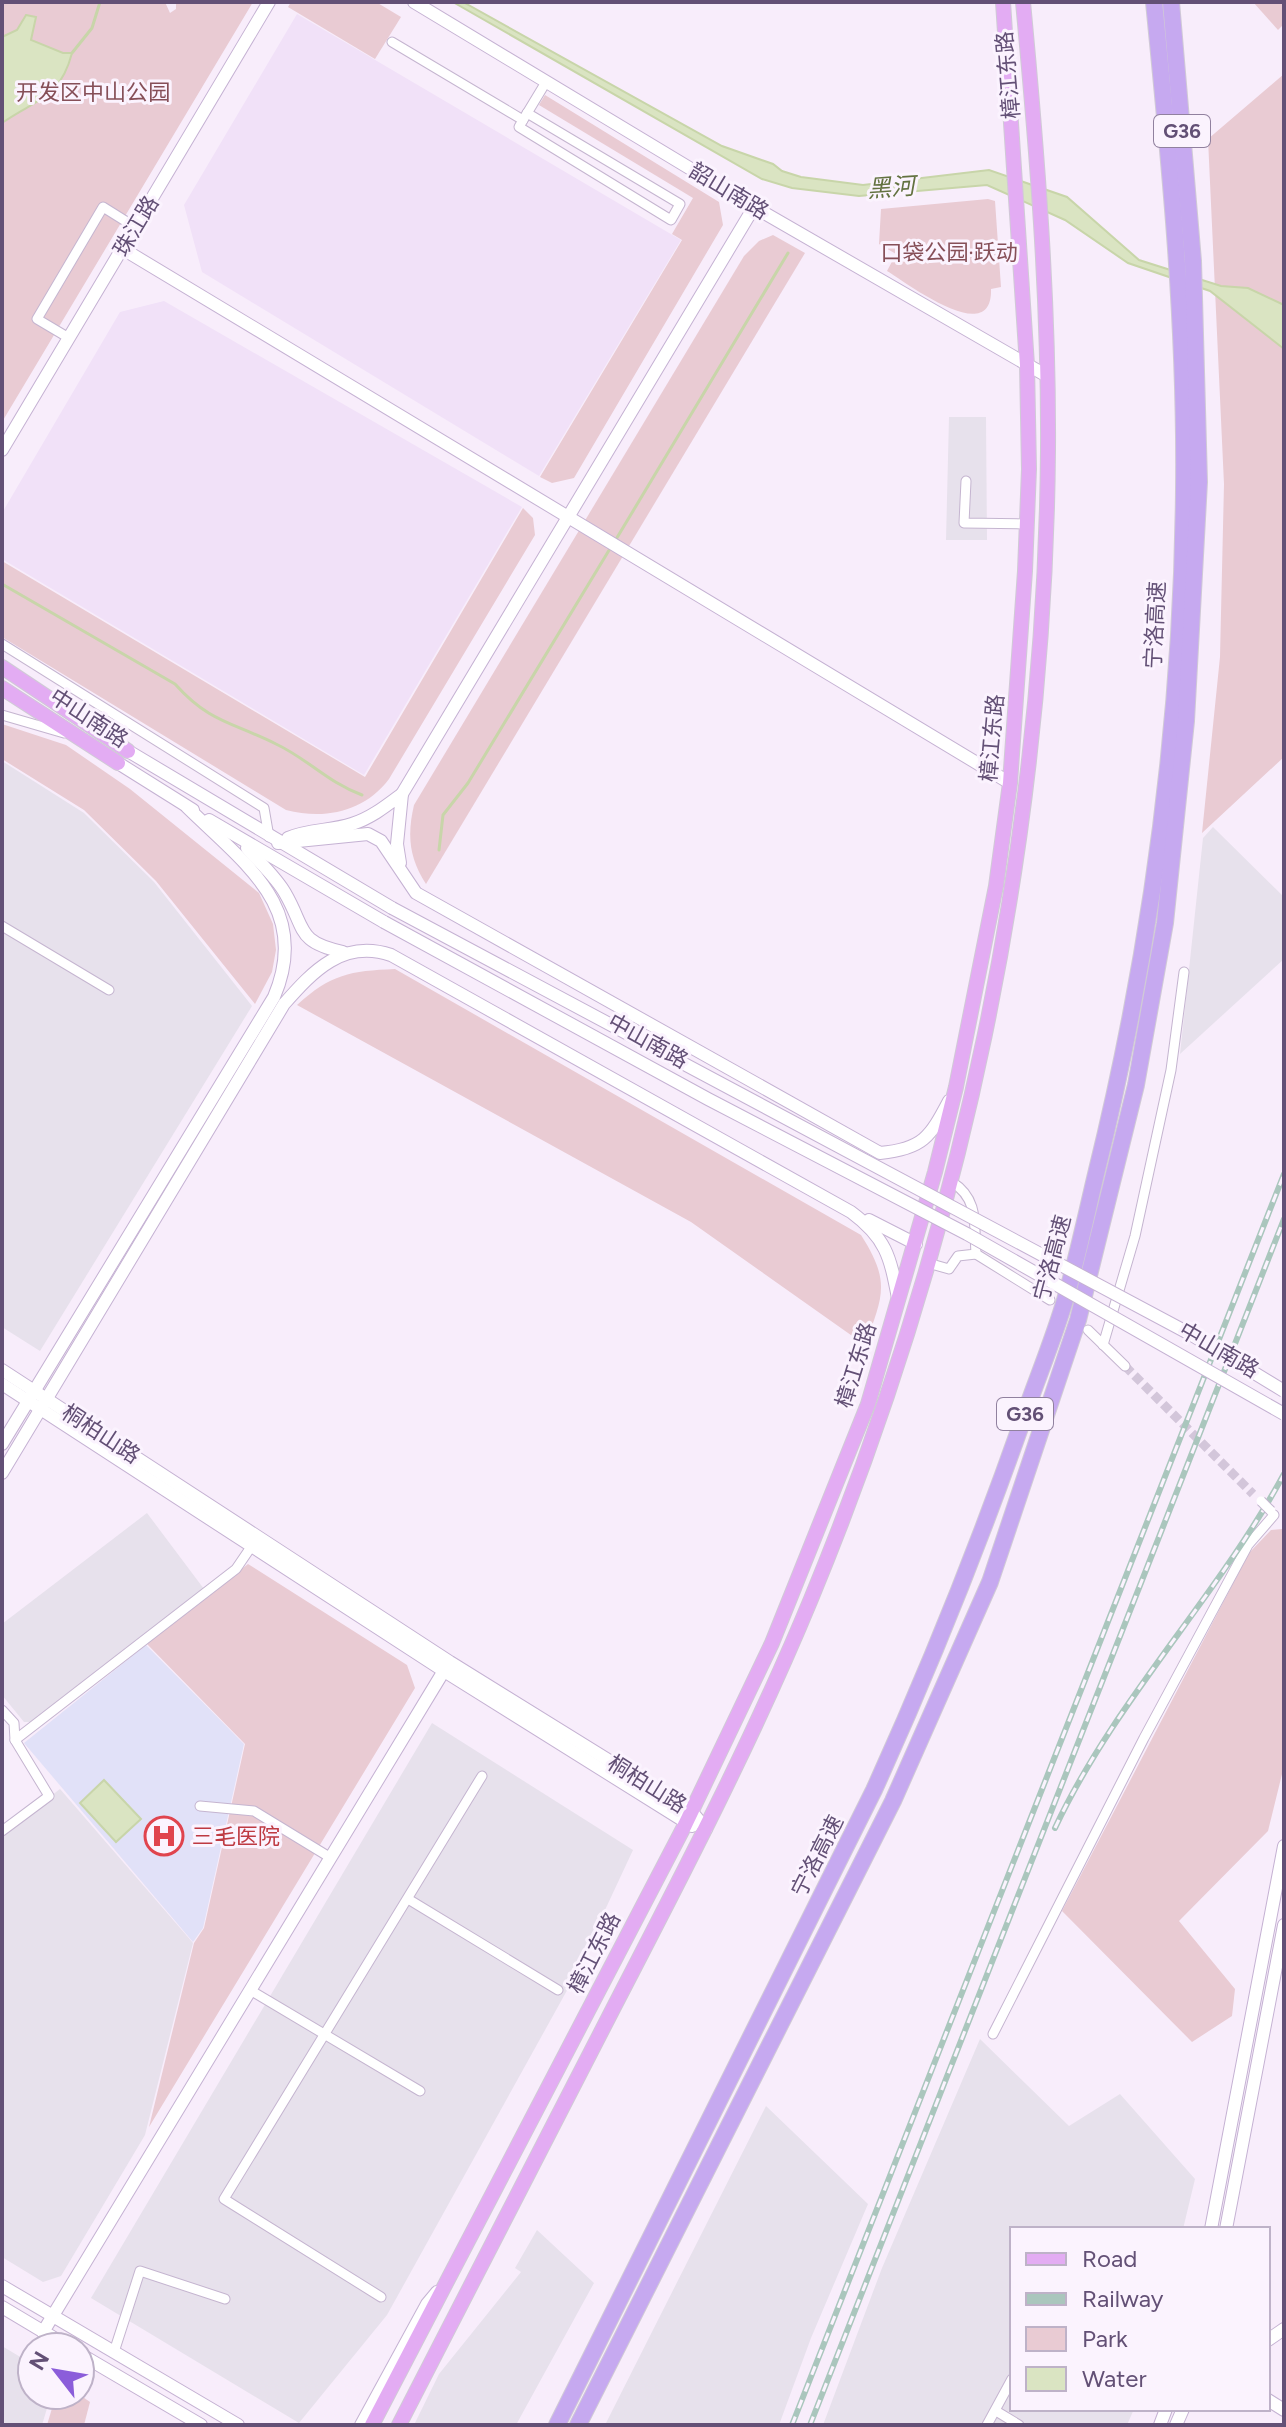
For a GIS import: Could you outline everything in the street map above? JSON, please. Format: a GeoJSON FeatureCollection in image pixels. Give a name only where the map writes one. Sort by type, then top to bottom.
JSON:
{"type":"FeatureCollection","features":[{"type":"Feature","properties":{"kind":"highway","name":"宁洛高速"},"geometry":{"type":"LineString","coordinates":[[1154,2],[1186,259]]}},
{"type":"Feature","properties":{"kind":"highway","name":"宁洛高速"},"geometry":{"type":"LineString","coordinates":[[578,2425],[893,1801],[990,1582],[1078,1320],[1136,1085],[1165,923],[1186,721],[1199,482],[1171,2]]}},
{"type":"Feature","properties":{"kind":"highway","name":"宁洛高速"},"geometry":{"type":"LineString","coordinates":[[557,2425],[874,1790],[914,1702],[986,1524],[1065,1300],[1122,1067],[1148,925],[1171,734],[1184,491],[1188,317]]}},
{"type":"Feature","properties":{"kind":"main road","name":"樟江东路"},"geometry":{"type":"LineString","coordinates":[[372,2425],[688,1818],[761,1669],[868,1404],[916,1244],[956,1087],[996,886],[1010,783],[1027,524],[1027,365],[1003,2]]}},
{"type":"Feature","properties":{"kind":"main road","name":"樟江东路"},"geometry":{"type":"LineString","coordinates":[[399,2425],[706,1829],[768,1697],[841,1523],[888,1396],[952,1182],[1001,957],[1027,782],[1048,454],[1042,230],[1023,2]]}},
{"type":"Feature","properties":{"kind":"main road","name":"中山南路"},"geometry":{"type":"LineString","coordinates":[[2,667],[123,757]]}},
{"type":"Feature","properties":{"kind":"main road","name":"中山南路"},"geometry":{"type":"LineString","coordinates":[[2,688],[77,737],[123,757]]}},
{"type":"Feature","properties":{"kind":"street","name":"珠江路"},"geometry":{"type":"LineString","coordinates":[[2,450],[269,2]]}},
{"type":"Feature","properties":{"kind":"street","name":"韶山南路"},"geometry":{"type":"LineString","coordinates":[[414,2],[754,207],[1047,376]]}},
{"type":"Feature","properties":{"kind":"street"},"geometry":{"type":"LineString","coordinates":[[392,42],[525,116],[680,204],[671,220],[519,127],[525,116],[546,82]]}},
{"type":"Feature","properties":{"kind":"street"},"geometry":{"type":"LineString","coordinates":[[69,338],[37,319],[103,207],[135,227]]}},
{"type":"Feature","properties":{"kind":"street"},"geometry":{"type":"LineString","coordinates":[[274,840],[301,832],[350,825],[377,812],[402,794],[566,515],[675,343],[754,207]]}},
{"type":"Feature","properties":{"kind":"street"},"geometry":{"type":"LineString","coordinates":[[123,249],[1010,783]]}},
{"type":"Feature","properties":{"kind":"street"},"geometry":{"type":"LineString","coordinates":[[966,481],[964,523],[1027,524]]}},
{"type":"Feature","properties":{"kind":"street"},"geometry":{"type":"LineString","coordinates":[[2,644],[264,808],[274,840]]}},
{"type":"Feature","properties":{"kind":"street"},"geometry":{"type":"LineString","coordinates":[[2,715],[77,737]]}},
{"type":"Feature","properties":{"kind":"street","name":"中山南路"},"geometry":{"type":"LineString","coordinates":[[123,757],[392,908],[1192,1335],[1284,1391]]}},
{"type":"Feature","properties":{"kind":"street","name":"中山南路"},"geometry":{"type":"LineString","coordinates":[[123,757],[187,807],[384,922],[708,1099],[967,1234],[1284,1414]]}},
{"type":"Feature","properties":{"kind":"street"},"geometry":{"type":"LineString","coordinates":[[402,794],[397,844],[402,875]]}},
{"type":"Feature","properties":{"kind":"street"},"geometry":{"type":"LineString","coordinates":[[2,1473],[37,1400],[282,978],[287,934],[274,899],[257,876],[187,807]]}},
{"type":"Feature","properties":{"kind":"street"},"geometry":{"type":"LineString","coordinates":[[274,840],[368,834],[381,841],[416,893],[880,1153],[910,1150],[933,1132],[956,1087]]}},
{"type":"Feature","properties":{"kind":"street"},"geometry":{"type":"LineString","coordinates":[[240,840],[285,892],[304,937],[319,947],[346,953]]}},
{"type":"Feature","properties":{"kind":"street"},"geometry":{"type":"LineString","coordinates":[[2,926],[109,990]]}},
{"type":"Feature","properties":{"kind":"street"},"geometry":{"type":"LineString","coordinates":[[2,1444],[37,1400],[284,1004],[313,971],[328,959],[346,953],[381,951],[391,955],[851,1212],[916,1244]]}},
{"type":"Feature","properties":{"kind":"street"},"geometry":{"type":"LineString","coordinates":[[1103,1345],[1135,1236],[1171,1070],[1184,972]]}},
{"type":"Feature","properties":{"kind":"street"},"geometry":{"type":"LineString","coordinates":[[952,1182],[967,1191],[973,1201],[976,1254]]}},
{"type":"Feature","properties":{"kind":"street"},"geometry":{"type":"LineString","coordinates":[[851,1212],[875,1230],[883,1241],[899,1300]]}},
{"type":"Feature","properties":{"kind":"street"},"geometry":{"type":"LineString","coordinates":[[928,1263],[949,1269],[958,1256],[976,1254],[1050,1300]]}},
{"type":"Feature","properties":{"kind":"street"},"geometry":{"type":"LineString","coordinates":[[1088,1330],[1125,1366]]}},
{"type":"Feature","properties":{"kind":"street","name":"桐柏山路"},"geometry":{"type":"LineString","coordinates":[[2,1370],[37,1400],[251,1547],[447,1666]]}},
{"type":"Feature","properties":{"kind":"street","name":"桐柏山路"},"geometry":{"type":"LineString","coordinates":[[2,1384],[37,1400],[447,1666],[706,1829]]}},
{"type":"Feature","properties":{"kind":"street"},"geometry":{"type":"LineString","coordinates":[[1257,1498],[1284,1525]]}},
{"type":"Feature","properties":{"kind":"street"},"geometry":{"type":"LineString","coordinates":[[993,2034],[1144,1738],[1248,1545],[1272,1513]]}},
{"type":"Feature","properties":{"kind":"street"},"geometry":{"type":"LineString","coordinates":[[15,1740],[236,1569],[251,1547]]}},
{"type":"Feature","properties":{"kind":"street"},"geometry":{"type":"LineString","coordinates":[[44,2331],[447,1666]]}},
{"type":"Feature","properties":{"kind":"street"},"geometry":{"type":"LineString","coordinates":[[2,1710],[14,1723],[15,1740],[49,1796],[2,1831]]}},
{"type":"Feature","properties":{"kind":"street"},"geometry":{"type":"LineString","coordinates":[[381,2297],[224,2199],[482,1776]]}},
{"type":"Feature","properties":{"kind":"street"},"geometry":{"type":"LineString","coordinates":[[200,1806],[254,1811],[331,1858]]}},
{"type":"Feature","properties":{"kind":"street"},"geometry":{"type":"LineString","coordinates":[[1211,2227],[1284,1846]]}},
{"type":"Feature","properties":{"kind":"street"},"geometry":{"type":"LineString","coordinates":[[408,1899],[558,1990]]}},
{"type":"Feature","properties":{"kind":"street"},"geometry":{"type":"LineString","coordinates":[[1226,2227],[1284,1925]]}},
{"type":"Feature","properties":{"kind":"street"},"geometry":{"type":"LineString","coordinates":[[250,1990],[420,2091]]}},
{"type":"Feature","properties":{"kind":"street"},"geometry":{"type":"LineString","coordinates":[[114,2352],[140,2271],[225,2299]]}},
{"type":"Feature","properties":{"kind":"street"},"geometry":{"type":"LineString","coordinates":[[361,2425],[427,2304],[452,2274]]}},
{"type":"Feature","properties":{"kind":"street"},"geometry":{"type":"LineString","coordinates":[[2,2286],[238,2424]]}},
{"type":"Feature","properties":{"kind":"street"},"geometry":{"type":"LineString","coordinates":[[2,2307],[41,2331]]}},
{"type":"Feature","properties":{"kind":"street"},"geometry":{"type":"LineString","coordinates":[[96,2363],[201,2425]]}},
{"type":"Feature","properties":{"kind":"street"},"geometry":{"type":"LineString","coordinates":[[987,2425],[1010,2383]]}},
{"type":"Feature","properties":{"kind":"street"},"geometry":{"type":"LineString","coordinates":[[996,2411],[1019,2425]]}},
{"type":"Feature","properties":{"kind":"shaded area"},"geometry":{"type":"Polygon","coordinates":[[[297,14],[681,240],[539,476],[202,272],[184,205],[297,14]]]}},
{"type":"Feature","properties":{"kind":"shaded area"},"geometry":{"type":"Polygon","coordinates":[[[164,301],[522,507],[364,775],[2,559],[2,513],[120,312],[164,301]]]}},
{"type":"Feature","properties":{"kind":"shaded area"},"geometry":{"type":"Polygon","coordinates":[[[949,417],[986,417],[987,540],[946,540],[949,417]]]}},
{"type":"Feature","properties":{"kind":"shaded area"},"geometry":{"type":"Polygon","coordinates":[[[2,761],[84,813],[154,882],[252,1006],[40,1351],[2,1327],[2,761]]]}},
{"type":"Feature","properties":{"kind":"shaded area"},"geometry":{"type":"Polygon","coordinates":[[[1213,827],[1284,897],[1284,959],[1180,1054],[1203,838],[1213,827]]]}},
{"type":"Feature","properties":{"kind":"shaded area"},"geometry":{"type":"Polygon","coordinates":[[[147,1513],[204,1589],[33,1722],[24,1722],[2,1695],[2,1624],[147,1513]]]}},
{"type":"Feature","properties":{"kind":"shaded area","name":"三毛医院"},"geometry":{"type":"Polygon","coordinates":[[[146,1645],[244,1744],[203,1928],[193,1942],[24,1743],[146,1645]]]}},
{"type":"Feature","properties":{"kind":"shaded area"},"geometry":{"type":"Polygon","coordinates":[[[432,1723],[633,1850],[570,1985],[387,2315],[299,2423],[91,2298],[432,1723]]]}},
{"type":"Feature","properties":{"kind":"shaded area"},"geometry":{"type":"Polygon","coordinates":[[[60,1789],[193,1943],[145,2135],[61,2276],[43,2282],[2,2257],[2,1834],[60,1789]]]}},
{"type":"Feature","properties":{"kind":"shaded area"},"geometry":{"type":"Polygon","coordinates":[[[980,2039],[1069,2126],[1120,2094],[1195,2179],[1183,2227],[1010,2227],[1010,2411],[1133,2411],[1127,2425],[823,2425],[882,2268],[980,2039]]]}},
{"type":"Feature","properties":{"kind":"shaded area"},"geometry":{"type":"Polygon","coordinates":[[[766,2106],[868,2204],[811,2338],[779,2425],[605,2425],[766,2106]]]}},
{"type":"Feature","properties":{"kind":"shaded area"},"geometry":{"type":"Polygon","coordinates":[[[537,2230],[594,2283],[516,2425],[414,2425],[439,2374],[521,2272],[515,2268],[537,2230]]]}},
{"type":"Feature","properties":{"kind":"shaded area"},"geometry":{"type":"Polygon","coordinates":[[[2,2346],[16,2354],[16,2411],[46,2411],[42,2425],[2,2425],[2,2346]]]}},
{"type":"Feature","properties":{"kind":"green space","name":"开发区中山公园"},"geometry":{"type":"Polygon","coordinates":[[[2,2],[165,2],[170,13],[176,9],[176,2],[253,2],[2,422],[2,2]]]}},
{"type":"Feature","properties":{"kind":"green space"},"geometry":{"type":"Polygon","coordinates":[[[291,2],[376,2],[401,17],[375,59],[288,7],[291,2]]]}},
{"type":"Feature","properties":{"kind":"green space"},"geometry":{"type":"Polygon","coordinates":[[[1253,2],[1284,2],[1284,24],[1278,30],[1253,2]]]}},
{"type":"Feature","properties":{"kind":"green space"},"geometry":{"type":"Polygon","coordinates":[[[1284,74],[1284,757],[1202,833],[1220,657],[1224,484],[1208,139],[1284,74]]]}},
{"type":"Feature","properties":{"kind":"green space"},"geometry":{"type":"Polygon","coordinates":[[[545,95],[719,202],[723,225],[574,478],[552,483],[540,477],[682,240],[672,234],[693,198],[539,105],[545,95]]]}},
{"type":"Feature","properties":{"kind":"green space","name":"口袋公园·跃动"},"geometry":{"type":"Polygon","coordinates":[[[988,199],[995,201],[1001,287],[991,289],[988,306],[978,313],[964,313],[929,298],[887,271],[896,254],[879,244],[881,209],[988,199]]]}},
{"type":"Feature","properties":{"kind":"green space"},"geometry":{"type":"Polygon","coordinates":[[[773,235],[805,253],[426,884],[411,846],[414,805],[744,256],[759,241],[773,235]]]}},
{"type":"Feature","properties":{"kind":"green space"},"geometry":{"type":"Polygon","coordinates":[[[523,508],[533,518],[535,535],[389,779],[368,799],[343,811],[315,814],[286,810],[2,637],[2,561],[365,777],[523,508]]]}},
{"type":"Feature","properties":{"kind":"green space"},"geometry":{"type":"Polygon","coordinates":[[[2,724],[66,745],[130,789],[259,893],[273,924],[276,950],[272,972],[255,1004],[156,881],[84,810],[2,759],[2,724]]]}},
{"type":"Feature","properties":{"kind":"green space"},"geometry":{"type":"Polygon","coordinates":[[[395,969],[861,1235],[877,1265],[881,1289],[865,1345],[691,1222],[297,1005],[320,987],[342,976],[395,969]]]}},
{"type":"Feature","properties":{"kind":"green space"},"geometry":{"type":"Polygon","coordinates":[[[1282,1529],[1284,1766],[1268,1831],[1179,1921],[1235,1989],[1232,2016],[1192,2042],[1062,1911],[1249,1553],[1271,1530],[1282,1529]]]}},
{"type":"Feature","properties":{"kind":"green space"},"geometry":{"type":"Polygon","coordinates":[[[248,1564],[407,1665],[415,1688],[149,2127],[194,1943],[204,1928],[245,1744],[147,1644],[248,1564]]]}},
{"type":"Feature","properties":{"kind":"green space"},"geometry":{"type":"Polygon","coordinates":[[[51,2411],[88,2411],[84,2425],[47,2425],[51,2411]]]}},
{"type":"Feature","properties":{"kind":"water","name":"黑河"},"geometry":{"type":"Polygon","coordinates":[[[453,2],[463,2],[722,146],[773,164],[782,171],[801,177],[863,185],[989,170],[1067,197],[1139,260],[1221,286],[1248,288],[1284,305],[1284,349],[1210,291],[1128,263],[1065,220],[987,185],[859,196],[792,188],[762,179],[453,2]]]}},
{"type":"Feature","properties":{"kind":"water"},"geometry":{"type":"Polygon","coordinates":[[[26,15],[36,17],[31,40],[63,53],[72,53],[54,89],[2,123],[2,37],[17,30],[26,15]]]}},
{"type":"Feature","properties":{"kind":"water"},"geometry":{"type":"Polygon","coordinates":[[[104,1780],[141,1819],[116,1842],[80,1803],[104,1780]]]}},
{"type":"Feature","properties":{"kind":"waterway"},"geometry":{"type":"LineString","coordinates":[[72,53],[92,28],[100,2]]}},
{"type":"Feature","properties":{"kind":"waterway"},"geometry":{"type":"LineString","coordinates":[[615,541],[788,253]]}},
{"type":"Feature","properties":{"kind":"waterway"},"geometry":{"type":"LineString","coordinates":[[439,850],[443,815],[468,783],[611,547]]}},
{"type":"Feature","properties":{"kind":"waterway"},"geometry":{"type":"LineString","coordinates":[[2,584],[175,684],[199,707],[287,750],[338,784],[362,795]]}},
{"type":"Feature","properties":{"kind":"tunnel"},"geometry":{"type":"LineString","coordinates":[[1125,1366],[1253,1494]]}},
{"type":"Feature","properties":{"kind":"railway"},"geometry":{"type":"LineString","coordinates":[[792,2425],[1284,1174]]}},
{"type":"Feature","properties":{"kind":"railway"},"geometry":{"type":"LineString","coordinates":[[810,2425],[1284,1219]]}},
{"type":"Feature","properties":{"kind":"railway"},"geometry":{"type":"LineString","coordinates":[[1055,1828],[1107,1736],[1228,1564],[1284,1474]]}},
{"type":"Feature","properties":{"kind":"place","name":"三毛医院"},"geometry":{"type":"Point","coordinates":[164,1836]}}]}
